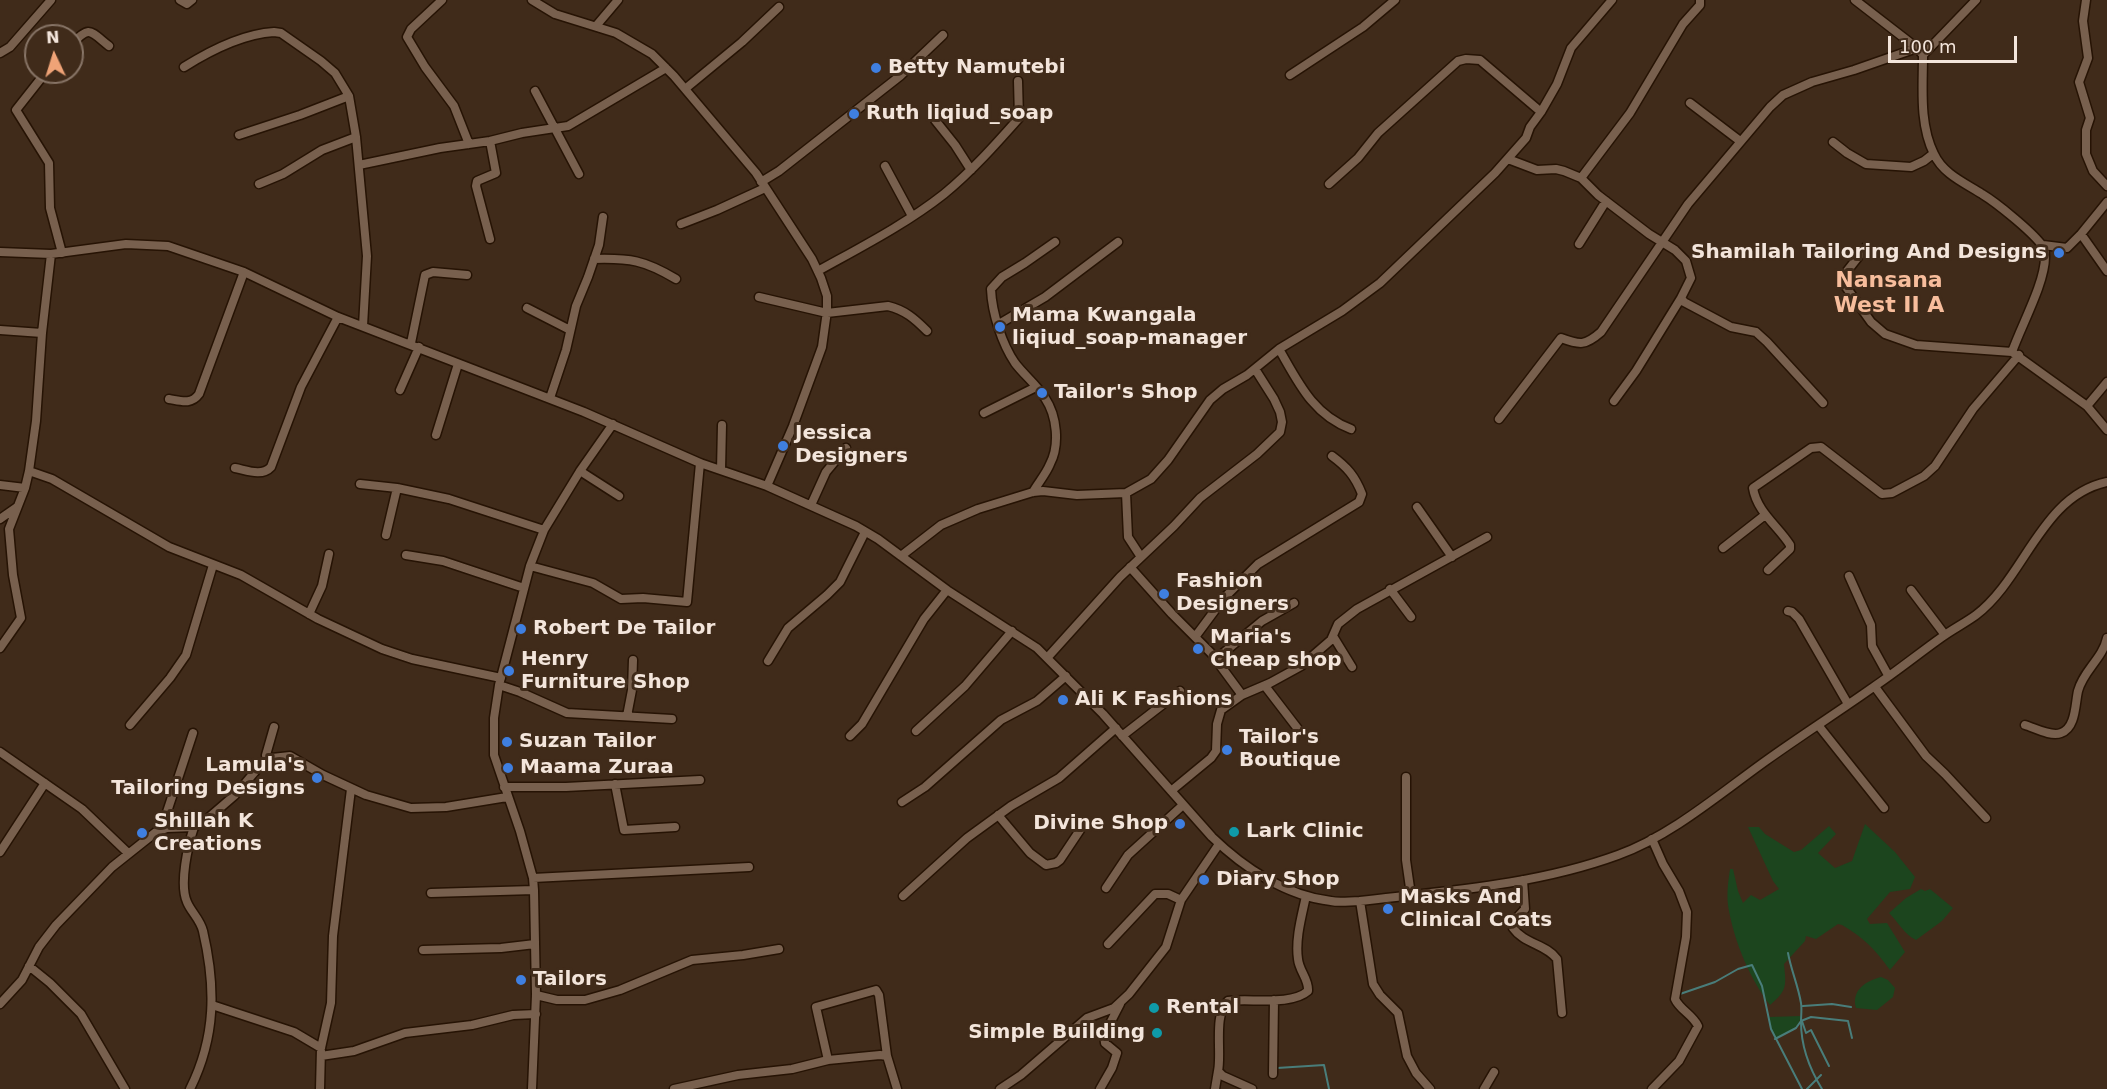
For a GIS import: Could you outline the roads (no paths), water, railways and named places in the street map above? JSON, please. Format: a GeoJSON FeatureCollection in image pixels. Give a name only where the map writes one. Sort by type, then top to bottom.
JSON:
{"type":"FeatureCollection","features":[{"type":"Feature","properties":{"kind":"street"},"geometry":{"type":"LineString","coordinates":[[0,53],[10,47],[51,0]]}},
{"type":"Feature","properties":{"kind":"street"},"geometry":{"type":"LineString","coordinates":[[180,0],[187,4],[192,0]]}},
{"type":"Feature","properties":{"kind":"street"},"geometry":{"type":"LineString","coordinates":[[442,0],[411,28],[407,37],[425,67],[454,106],[469,144]]}},
{"type":"Feature","properties":{"kind":"street"},"geometry":{"type":"LineString","coordinates":[[532,0],[555,14],[616,33],[652,54],[738,150],[818,271],[826,296],[827,313],[822,347],[793,426],[767,486]]}},
{"type":"Feature","properties":{"kind":"street"},"geometry":{"type":"LineString","coordinates":[[596,26],[618,0]]}},
{"type":"Feature","properties":{"kind":"street"},"geometry":{"type":"LineString","coordinates":[[1290,75],[1363,27],[1395,0]]}},
{"type":"Feature","properties":{"kind":"street"},"geometry":{"type":"LineString","coordinates":[[902,556],[940,525],[978,509],[1033,492],[1077,495],[1126,493],[1151,479],[1168,460],[1210,400],[1255,369],[1279,349],[1342,311],[1389,276],[1508,159],[1527,138],[1530,128],[1557,84],[1571,48],[1612,0]]}},
{"type":"Feature","properties":{"kind":"street"},"geometry":{"type":"LineString","coordinates":[[1581,178],[1630,113],[1678,33],[1700,5],[1700,0]]}},
{"type":"Feature","properties":{"kind":"street"},"geometry":{"type":"LineString","coordinates":[[1855,0],[1920,51],[1925,126],[1933,154],[1953,177],[1984,195],[2043,246],[2067,248],[2107,202]]}},
{"type":"Feature","properties":{"kind":"street"},"geometry":{"type":"LineString","coordinates":[[1499,419],[1561,338],[1579,345],[1592,340],[1601,332],[1662,240],[1700,189],[1770,107],[1783,95],[1812,82],[1920,51],[1976,0]]}},
{"type":"Feature","properties":{"kind":"street"},"geometry":{"type":"LineString","coordinates":[[2086,0],[2083,21],[2087,63],[2081,72],[2079,82],[2090,118],[2086,130],[2086,154],[2092,171],[2107,186]]}},
{"type":"Feature","properties":{"kind":"street"},"geometry":{"type":"LineString","coordinates":[[685,89],[742,42],[779,7]]}},
{"type":"Feature","properties":{"kind":"street"},"geometry":{"type":"LineString","coordinates":[[84,34],[87,32],[92,33],[109,46]]}},
{"type":"Feature","properties":{"kind":"street"},"geometry":{"type":"LineString","coordinates":[[184,67],[235,41],[267,33],[281,33],[335,73],[349,96],[356,137],[367,256],[363,326]]}},
{"type":"Feature","properties":{"kind":"street"},"geometry":{"type":"LineString","coordinates":[[681,224],[717,210],[763,185],[900,76],[942,35]]}},
{"type":"Feature","properties":{"kind":"street"},"geometry":{"type":"LineString","coordinates":[[1329,184],[1358,158],[1378,133],[1458,62],[1466,59],[1480,60],[1541,112]]}},
{"type":"Feature","properties":{"kind":"street"},"geometry":{"type":"LineString","coordinates":[[359,165],[568,126],[666,68]]}},
{"type":"Feature","properties":{"kind":"street"},"geometry":{"type":"LineString","coordinates":[[818,271],[912,216],[944,194],[971,170],[1020,118],[1018,81]]}},
{"type":"Feature","properties":{"kind":"street"},"geometry":{"type":"LineString","coordinates":[[37,84],[16,110],[49,163],[50,208],[62,253]]}},
{"type":"Feature","properties":{"kind":"street"},"geometry":{"type":"LineString","coordinates":[[535,91],[579,174]]}},
{"type":"Feature","properties":{"kind":"street"},"geometry":{"type":"LineString","coordinates":[[239,135],[349,96]]}},
{"type":"Feature","properties":{"kind":"street"},"geometry":{"type":"LineString","coordinates":[[1690,103],[1740,141]]}},
{"type":"Feature","properties":{"kind":"street"},"geometry":{"type":"LineString","coordinates":[[935,120],[971,170]]}},
{"type":"Feature","properties":{"kind":"street"},"geometry":{"type":"LineString","coordinates":[[259,184],[283,174],[322,150],[356,137]]}},
{"type":"Feature","properties":{"kind":"street"},"geometry":{"type":"LineString","coordinates":[[490,141],[496,173],[477,181],[476,186],[490,239]]}},
{"type":"Feature","properties":{"kind":"street"},"geometry":{"type":"LineString","coordinates":[[1833,142],[1866,164],[1911,166],[1924,161],[1933,154]]}},
{"type":"Feature","properties":{"kind":"street"},"geometry":{"type":"LineString","coordinates":[[1508,159],[1537,170],[1556,169],[1581,178],[1606,201],[1649,234],[1676,250],[1686,261],[1691,278],[1681,298],[1636,371],[1614,401]]}},
{"type":"Feature","properties":{"kind":"street"},"geometry":{"type":"LineString","coordinates":[[885,166],[912,216]]}},
{"type":"Feature","properties":{"kind":"street"},"geometry":{"type":"LineString","coordinates":[[1578,244],[1606,201]]}},
{"type":"Feature","properties":{"kind":"street"},"geometry":{"type":"LineString","coordinates":[[550,398],[566,350],[576,306],[601,236],[603,217]]}},
{"type":"Feature","properties":{"kind":"street"},"geometry":{"type":"LineString","coordinates":[[2081,234],[2107,271]]}},
{"type":"Feature","properties":{"kind":"street"},"geometry":{"type":"LineString","coordinates":[[1033,492],[1050,464],[1055,447],[1056,432],[1052,409],[1014,362],[999,324],[991,295],[993,285],[1002,277],[1055,242]]}},
{"type":"Feature","properties":{"kind":"street"},"geometry":{"type":"LineString","coordinates":[[999,324],[1045,297],[1118,242]]}},
{"type":"Feature","properties":{"kind":"street"},"geometry":{"type":"LineString","coordinates":[[0,252],[51,255],[126,244],[168,246],[244,272],[339,317],[550,398],[700,463],[767,486],[812,505],[865,532],[947,590],[1037,648],[1116,728],[1219,844],[1259,874],[1278,885],[1306,896],[1332,902],[1360,901],[1523,880],[1586,866],[1652,839],[1875,687],[1945,634],[1976,615],[2010,578],[2058,510],[2086,489],[2107,482]]}},
{"type":"Feature","properties":{"kind":"street"},"geometry":{"type":"LineString","coordinates":[[1768,570],[1790,549],[1790,545],[1765,514],[1753,488],[1811,448],[1821,447],[1885,494],[1892,493],[1924,476],[1939,462],[1973,409],[2015,353],[2043,273],[2045,257],[2043,246]]}},
{"type":"Feature","properties":{"kind":"street"},"geometry":{"type":"LineString","coordinates":[[1866,247],[1844,275],[1846,287],[1871,322],[1885,334],[1916,345],[2015,353],[2087,406],[2107,430]]}},
{"type":"Feature","properties":{"kind":"street"},"geometry":{"type":"LineString","coordinates":[[0,648],[21,618],[9,529],[29,471],[36,421],[42,333],[51,255]]}},
{"type":"Feature","properties":{"kind":"street"},"geometry":{"type":"LineString","coordinates":[[594,259],[643,262],[676,279]]}},
{"type":"Feature","properties":{"kind":"street"},"geometry":{"type":"LineString","coordinates":[[169,399],[190,402],[199,394],[244,272]]}},
{"type":"Feature","properties":{"kind":"street"},"geometry":{"type":"LineString","coordinates":[[400,390],[415,345],[425,275],[433,272],[467,274]]}},
{"type":"Feature","properties":{"kind":"street"},"geometry":{"type":"LineString","coordinates":[[759,297],[827,313],[888,306],[905,312],[927,331]]}},
{"type":"Feature","properties":{"kind":"street"},"geometry":{"type":"LineString","coordinates":[[1681,298],[1725,325],[1756,332],[1823,403]]}},
{"type":"Feature","properties":{"kind":"street"},"geometry":{"type":"LineString","coordinates":[[526,309],[570,330]]}},
{"type":"Feature","properties":{"kind":"street"},"geometry":{"type":"LineString","coordinates":[[235,468],[261,473],[271,467],[301,387],[339,317]]}},
{"type":"Feature","properties":{"kind":"street"},"geometry":{"type":"LineString","coordinates":[[0,330],[42,333]]}},
{"type":"Feature","properties":{"kind":"street"},"geometry":{"type":"LineString","coordinates":[[1279,349],[1308,398],[1342,426],[1351,429]]}},
{"type":"Feature","properties":{"kind":"street"},"geometry":{"type":"LineString","coordinates":[[436,435],[458,364]]}},
{"type":"Feature","properties":{"kind":"street"},"geometry":{"type":"LineString","coordinates":[[1047,658],[1130,567],[1200,498],[1257,454],[1280,432],[1282,422],[1280,412],[1255,369]]}},
{"type":"Feature","properties":{"kind":"street"},"geometry":{"type":"LineString","coordinates":[[2087,406],[2107,382]]}},
{"type":"Feature","properties":{"kind":"street"},"geometry":{"type":"LineString","coordinates":[[984,413],[1036,387]]}},
{"type":"Feature","properties":{"kind":"street"},"geometry":{"type":"LineString","coordinates":[[532,1089],[536,1014],[533,878],[495,755],[494,718],[500,682],[524,588],[544,530],[612,424]]}},
{"type":"Feature","properties":{"kind":"street"},"geometry":{"type":"LineString","coordinates":[[721,470],[722,425]]}},
{"type":"Feature","properties":{"kind":"street"},"geometry":{"type":"LineString","coordinates":[[812,505],[825,472],[846,448]]}},
{"type":"Feature","properties":{"kind":"street"},"geometry":{"type":"LineString","coordinates":[[1195,637],[1217,607],[1258,564],[1359,502],[1362,494],[1355,477],[1332,456]]}},
{"type":"Feature","properties":{"kind":"street"},"geometry":{"type":"LineString","coordinates":[[530,566],[593,583],[621,599],[642,598],[687,602],[700,463]]}},
{"type":"Feature","properties":{"kind":"street"},"geometry":{"type":"LineString","coordinates":[[29,471],[52,479],[169,547],[242,575],[309,614],[396,654],[500,682],[567,712],[672,719]]}},
{"type":"Feature","properties":{"kind":"street"},"geometry":{"type":"LineString","coordinates":[[580,471],[619,496]]}},
{"type":"Feature","properties":{"kind":"street"},"geometry":{"type":"LineString","coordinates":[[360,483],[449,499],[544,530]]}},
{"type":"Feature","properties":{"kind":"street"},"geometry":{"type":"LineString","coordinates":[[0,485],[25,488]]}},
{"type":"Feature","properties":{"kind":"street"},"geometry":{"type":"LineString","coordinates":[[386,535],[397,488]]}},
{"type":"Feature","properties":{"kind":"street"},"geometry":{"type":"LineString","coordinates":[[1126,493],[1128,537],[1141,557]]}},
{"type":"Feature","properties":{"kind":"street"},"geometry":{"type":"LineString","coordinates":[[0,519],[18,506]]}},
{"type":"Feature","properties":{"kind":"street"},"geometry":{"type":"LineString","coordinates":[[1417,507],[1452,557]]}},
{"type":"Feature","properties":{"kind":"street"},"geometry":{"type":"LineString","coordinates":[[1722,548],[1765,514]]}},
{"type":"Feature","properties":{"kind":"street"},"geometry":{"type":"LineString","coordinates":[[768,661],[788,628],[834,589],[845,574],[865,532]]}},
{"type":"Feature","properties":{"kind":"street"},"geometry":{"type":"LineString","coordinates":[[1172,791],[1211,758],[1217,745],[1217,724],[1221,710],[1242,695],[1265,686],[1300,666],[1333,636],[1336,627],[1346,617],[1390,589],[1487,537]]}},
{"type":"Feature","properties":{"kind":"street"},"geometry":{"type":"LineString","coordinates":[[309,614],[322,586],[329,554]]}},
{"type":"Feature","properties":{"kind":"street"},"geometry":{"type":"LineString","coordinates":[[406,555],[443,561],[524,588]]}},
{"type":"Feature","properties":{"kind":"street"},"geometry":{"type":"LineString","coordinates":[[130,725],[170,678],[186,655],[213,565]]}},
{"type":"Feature","properties":{"kind":"street"},"geometry":{"type":"LineString","coordinates":[[1130,567],[1216,659],[1242,695]]}},
{"type":"Feature","properties":{"kind":"street"},"geometry":{"type":"LineString","coordinates":[[1849,576],[1870,625],[1872,646],[1888,675]]}},
{"type":"Feature","properties":{"kind":"street"},"geometry":{"type":"LineString","coordinates":[[1390,589],[1411,617]]}},
{"type":"Feature","properties":{"kind":"street"},"geometry":{"type":"LineString","coordinates":[[850,736],[862,724],[924,619],[947,590]]}},
{"type":"Feature","properties":{"kind":"street"},"geometry":{"type":"LineString","coordinates":[[1911,590],[1945,634]]}},
{"type":"Feature","properties":{"kind":"street"},"geometry":{"type":"LineString","coordinates":[[1216,659],[1262,621],[1294,603]]}},
{"type":"Feature","properties":{"kind":"street"},"geometry":{"type":"LineString","coordinates":[[1788,611],[1799,619],[1848,704]]}},
{"type":"Feature","properties":{"kind":"street"},"geometry":{"type":"LineString","coordinates":[[916,731],[965,686],[1012,631]]}},
{"type":"Feature","properties":{"kind":"street"},"geometry":{"type":"LineString","coordinates":[[1333,636],[1352,667]]}},
{"type":"Feature","properties":{"kind":"street"},"geometry":{"type":"LineString","coordinates":[[2025,724],[2055,734],[2064,732],[2068,728],[2074,715],[2079,690],[2103,650],[2107,638]]}},
{"type":"Feature","properties":{"kind":"street"},"geometry":{"type":"LineString","coordinates":[[627,716],[632,690],[633,660]]}},
{"type":"Feature","properties":{"kind":"street"},"geometry":{"type":"LineString","coordinates":[[902,802],[925,787],[1001,720],[1037,701],[1066,676]]}},
{"type":"Feature","properties":{"kind":"street"},"geometry":{"type":"LineString","coordinates":[[1265,686],[1298,729]]}},
{"type":"Feature","properties":{"kind":"street"},"geometry":{"type":"LineString","coordinates":[[1875,687],[1926,756],[1986,818]]}},
{"type":"Feature","properties":{"kind":"street"},"geometry":{"type":"LineString","coordinates":[[1122,735],[1180,691]]}},
{"type":"Feature","properties":{"kind":"street"},"geometry":{"type":"LineString","coordinates":[[1818,725],[1884,808]]}},
{"type":"Feature","properties":{"kind":"street"},"geometry":{"type":"LineString","coordinates":[[267,761],[266,755],[274,727]]}},
{"type":"Feature","properties":{"kind":"street"},"geometry":{"type":"LineString","coordinates":[[903,896],[967,838],[998,815],[1059,778],[1116,728]]}},
{"type":"Feature","properties":{"kind":"street"},"geometry":{"type":"LineString","coordinates":[[167,828],[165,818],[194,734]]}},
{"type":"Feature","properties":{"kind":"street"},"geometry":{"type":"LineString","coordinates":[[0,752],[92,817],[128,853]]}},
{"type":"Feature","properties":{"kind":"street"},"geometry":{"type":"LineString","coordinates":[[0,1004],[18,986],[39,947],[56,925],[99,879],[128,853],[156,832],[167,828],[194,827],[215,814],[252,774],[267,761],[279,756],[290,756],[351,789],[385,802],[416,809],[507,798]]}},
{"type":"Feature","properties":{"kind":"street"},"geometry":{"type":"LineString","coordinates":[[1406,777],[1406,860],[1411,895]]}},
{"type":"Feature","properties":{"kind":"street"},"geometry":{"type":"LineString","coordinates":[[504,787],[566,787],[700,780]]}},
{"type":"Feature","properties":{"kind":"street"},"geometry":{"type":"LineString","coordinates":[[0,852],[45,783]]}},
{"type":"Feature","properties":{"kind":"street"},"geometry":{"type":"LineString","coordinates":[[615,784],[624,830],[675,827]]}},
{"type":"Feature","properties":{"kind":"street"},"geometry":{"type":"LineString","coordinates":[[320,1089],[321,1052],[331,1003],[333,936],[351,789]]}},
{"type":"Feature","properties":{"kind":"street"},"geometry":{"type":"LineString","coordinates":[[1106,888],[1128,855],[1183,805]]}},
{"type":"Feature","properties":{"kind":"street"},"geometry":{"type":"LineString","coordinates":[[998,815],[1030,853],[1046,865],[1060,860],[1082,827]]}},
{"type":"Feature","properties":{"kind":"street"},"geometry":{"type":"LineString","coordinates":[[190,1089],[199,1070],[206,1046],[212,1005],[203,931],[186,901],[184,887],[194,827]]}},
{"type":"Feature","properties":{"kind":"street"},"geometry":{"type":"LineString","coordinates":[[1652,839],[1679,891],[1687,912],[1686,937],[1675,999],[1680,1007],[1691,1015],[1698,1026],[1679,1061],[1652,1089]]}},
{"type":"Feature","properties":{"kind":"street"},"geometry":{"type":"LineString","coordinates":[[1100,1089],[1117,1053],[1105,1043],[1104,1035],[1120,1004],[1166,947],[1181,900],[1219,844]]}},
{"type":"Feature","properties":{"kind":"street"},"geometry":{"type":"LineString","coordinates":[[533,878],[749,867]]}},
{"type":"Feature","properties":{"kind":"street"},"geometry":{"type":"LineString","coordinates":[[1523,880],[1525,909],[1513,922],[1513,928],[1521,938],[1552,952],[1557,959],[1562,1013]]}},
{"type":"Feature","properties":{"kind":"street"},"geometry":{"type":"LineString","coordinates":[[431,893],[534,890]]}},
{"type":"Feature","properties":{"kind":"street"},"geometry":{"type":"LineString","coordinates":[[1108,944],[1155,894],[1168,894],[1181,900]]}},
{"type":"Feature","properties":{"kind":"street"},"geometry":{"type":"LineString","coordinates":[[1215,1089],[1219,1033],[1225,1004],[1231,1000],[1274,1000],[1300,996],[1308,991],[1297,953],[1306,896]]}},
{"type":"Feature","properties":{"kind":"street"},"geometry":{"type":"LineString","coordinates":[[1360,901],[1372,984],[1398,1013],[1407,1056],[1416,1073],[1430,1089]]}},
{"type":"Feature","properties":{"kind":"street"},"geometry":{"type":"LineString","coordinates":[[423,950],[501,948],[535,944]]}},
{"type":"Feature","properties":{"kind":"street"},"geometry":{"type":"LineString","coordinates":[[536,995],[557,1000],[585,1000],[620,990],[692,960],[779,949]]}},
{"type":"Feature","properties":{"kind":"street"},"geometry":{"type":"LineString","coordinates":[[30,966],[81,1014],[125,1089]]}},
{"type":"Feature","properties":{"kind":"street"},"geometry":{"type":"LineString","coordinates":[[828,1060],[816,1007],[876,990],[879,995],[887,1056],[897,1089]]}},
{"type":"Feature","properties":{"kind":"street"},"geometry":{"type":"LineString","coordinates":[[1273,1074],[1274,1000]]}},
{"type":"Feature","properties":{"kind":"street"},"geometry":{"type":"LineString","coordinates":[[1000,1089],[1021,1075],[1087,1018],[1120,1004]]}},
{"type":"Feature","properties":{"kind":"street"},"geometry":{"type":"LineString","coordinates":[[212,1005],[294,1032],[321,1052],[354,1051],[405,1033],[472,1025],[513,1015],[536,1014]]}},
{"type":"Feature","properties":{"kind":"street"},"geometry":{"type":"LineString","coordinates":[[674,1089],[738,1075],[792,1069],[828,1060],[887,1056]]}},
{"type":"Feature","properties":{"kind":"street"},"geometry":{"type":"LineString","coordinates":[[1218,1071],[1223,1076],[1252,1089]]}},
{"type":"Feature","properties":{"kind":"street"},"geometry":{"type":"LineString","coordinates":[[1484,1089],[1494,1072]]}},
{"type":"Feature","properties":{"kind":"waterway"},"geometry":{"type":"LineString","coordinates":[[1788,953],[1801,1003],[1801,1031],[1804,1048],[1813,1073],[1822,1089]]}},
{"type":"Feature","properties":{"kind":"waterway"},"geometry":{"type":"LineString","coordinates":[[1680,994],[1715,982],[1738,969],[1752,965],[1762,986],[1771,1029],[1802,1089]]}},
{"type":"Feature","properties":{"kind":"waterway"},"geometry":{"type":"LineString","coordinates":[[1803,1006],[1832,1004],[1851,1007]]}},
{"type":"Feature","properties":{"kind":"waterway"},"geometry":{"type":"LineString","coordinates":[[1775,1039],[1796,1028],[1801,1021],[1811,1017],[1848,1021],[1852,1038]]}},
{"type":"Feature","properties":{"kind":"waterway"},"geometry":{"type":"LineString","coordinates":[[1802,1021],[1806,1033],[1811,1030],[1829,1066]]}},
{"type":"Feature","properties":{"kind":"waterway"},"geometry":{"type":"LineString","coordinates":[[1277,1065],[1277,1068],[1324,1065],[1329,1089]]}},
{"type":"Feature","properties":{"kind":"waterway"},"geometry":{"type":"LineString","coordinates":[[1807,1089],[1821,1075]]}},
{"type":"Feature","properties":{"kind":"place","name":"Betty Namutebi"},"geometry":{"type":"Point","coordinates":[876,68]}},
{"type":"Feature","properties":{"kind":"place","name":"Ruth liqiud_soap"},"geometry":{"type":"Point","coordinates":[854,114]}},
{"type":"Feature","properties":{"kind":"place","name":"Shamilah Tailoring And Designs"},"geometry":{"type":"Point","coordinates":[2059,253]}},
{"type":"Feature","properties":{"kind":"place","name":"Mama Kwangala liqiud_soap-manager"},"geometry":{"type":"Point","coordinates":[1000,327]}},
{"type":"Feature","properties":{"kind":"place","name":"Tailor's Shop"},"geometry":{"type":"Point","coordinates":[1042,393]}},
{"type":"Feature","properties":{"kind":"place","name":"Jessica Designers"},"geometry":{"type":"Point","coordinates":[783,446]}},
{"type":"Feature","properties":{"kind":"place","name":"Fashion Designers"},"geometry":{"type":"Point","coordinates":[1164,594]}},
{"type":"Feature","properties":{"kind":"place","name":"Robert De Tailor"},"geometry":{"type":"Point","coordinates":[521,629]}},
{"type":"Feature","properties":{"kind":"place","name":"Maria's Cheap shop"},"geometry":{"type":"Point","coordinates":[1198,649]}},
{"type":"Feature","properties":{"kind":"place","name":"Henry Furniture Shop"},"geometry":{"type":"Point","coordinates":[509,671]}},
{"type":"Feature","properties":{"kind":"place","name":"Ali K Fashions"},"geometry":{"type":"Point","coordinates":[1063,700]}},
{"type":"Feature","properties":{"kind":"place","name":"Suzan Tailor"},"geometry":{"type":"Point","coordinates":[507,742]}},
{"type":"Feature","properties":{"kind":"place","name":"Tailor's Boutique"},"geometry":{"type":"Point","coordinates":[1227,750]}},
{"type":"Feature","properties":{"kind":"place","name":"Maama Zuraa"},"geometry":{"type":"Point","coordinates":[508,768]}},
{"type":"Feature","properties":{"kind":"place","name":"Lamula's Tailoring Designs"},"geometry":{"type":"Point","coordinates":[317,778]}},
{"type":"Feature","properties":{"kind":"place","name":"Divine Shop"},"geometry":{"type":"Point","coordinates":[1180,824]}},
{"type":"Feature","properties":{"kind":"place","name":"Lark Clinic"},"geometry":{"type":"Point","coordinates":[1234,832]}},
{"type":"Feature","properties":{"kind":"place","name":"Shillah K Creations"},"geometry":{"type":"Point","coordinates":[142,833]}},
{"type":"Feature","properties":{"kind":"place","name":"Diary Shop"},"geometry":{"type":"Point","coordinates":[1204,880]}},
{"type":"Feature","properties":{"kind":"place","name":"Masks And Clinical Coats"},"geometry":{"type":"Point","coordinates":[1388,909]}},
{"type":"Feature","properties":{"kind":"place","name":"Tailors"},"geometry":{"type":"Point","coordinates":[521,980]}},
{"type":"Feature","properties":{"kind":"place","name":"Rental"},"geometry":{"type":"Point","coordinates":[1154,1008]}},
{"type":"Feature","properties":{"kind":"place","name":"Simple Building"},"geometry":{"type":"Point","coordinates":[1157,1033]}},
{"type":"Feature","properties":{"kind":"district","name":"Nansana West II A"},"geometry":{"type":"Point","coordinates":[1889,294]}}]}
